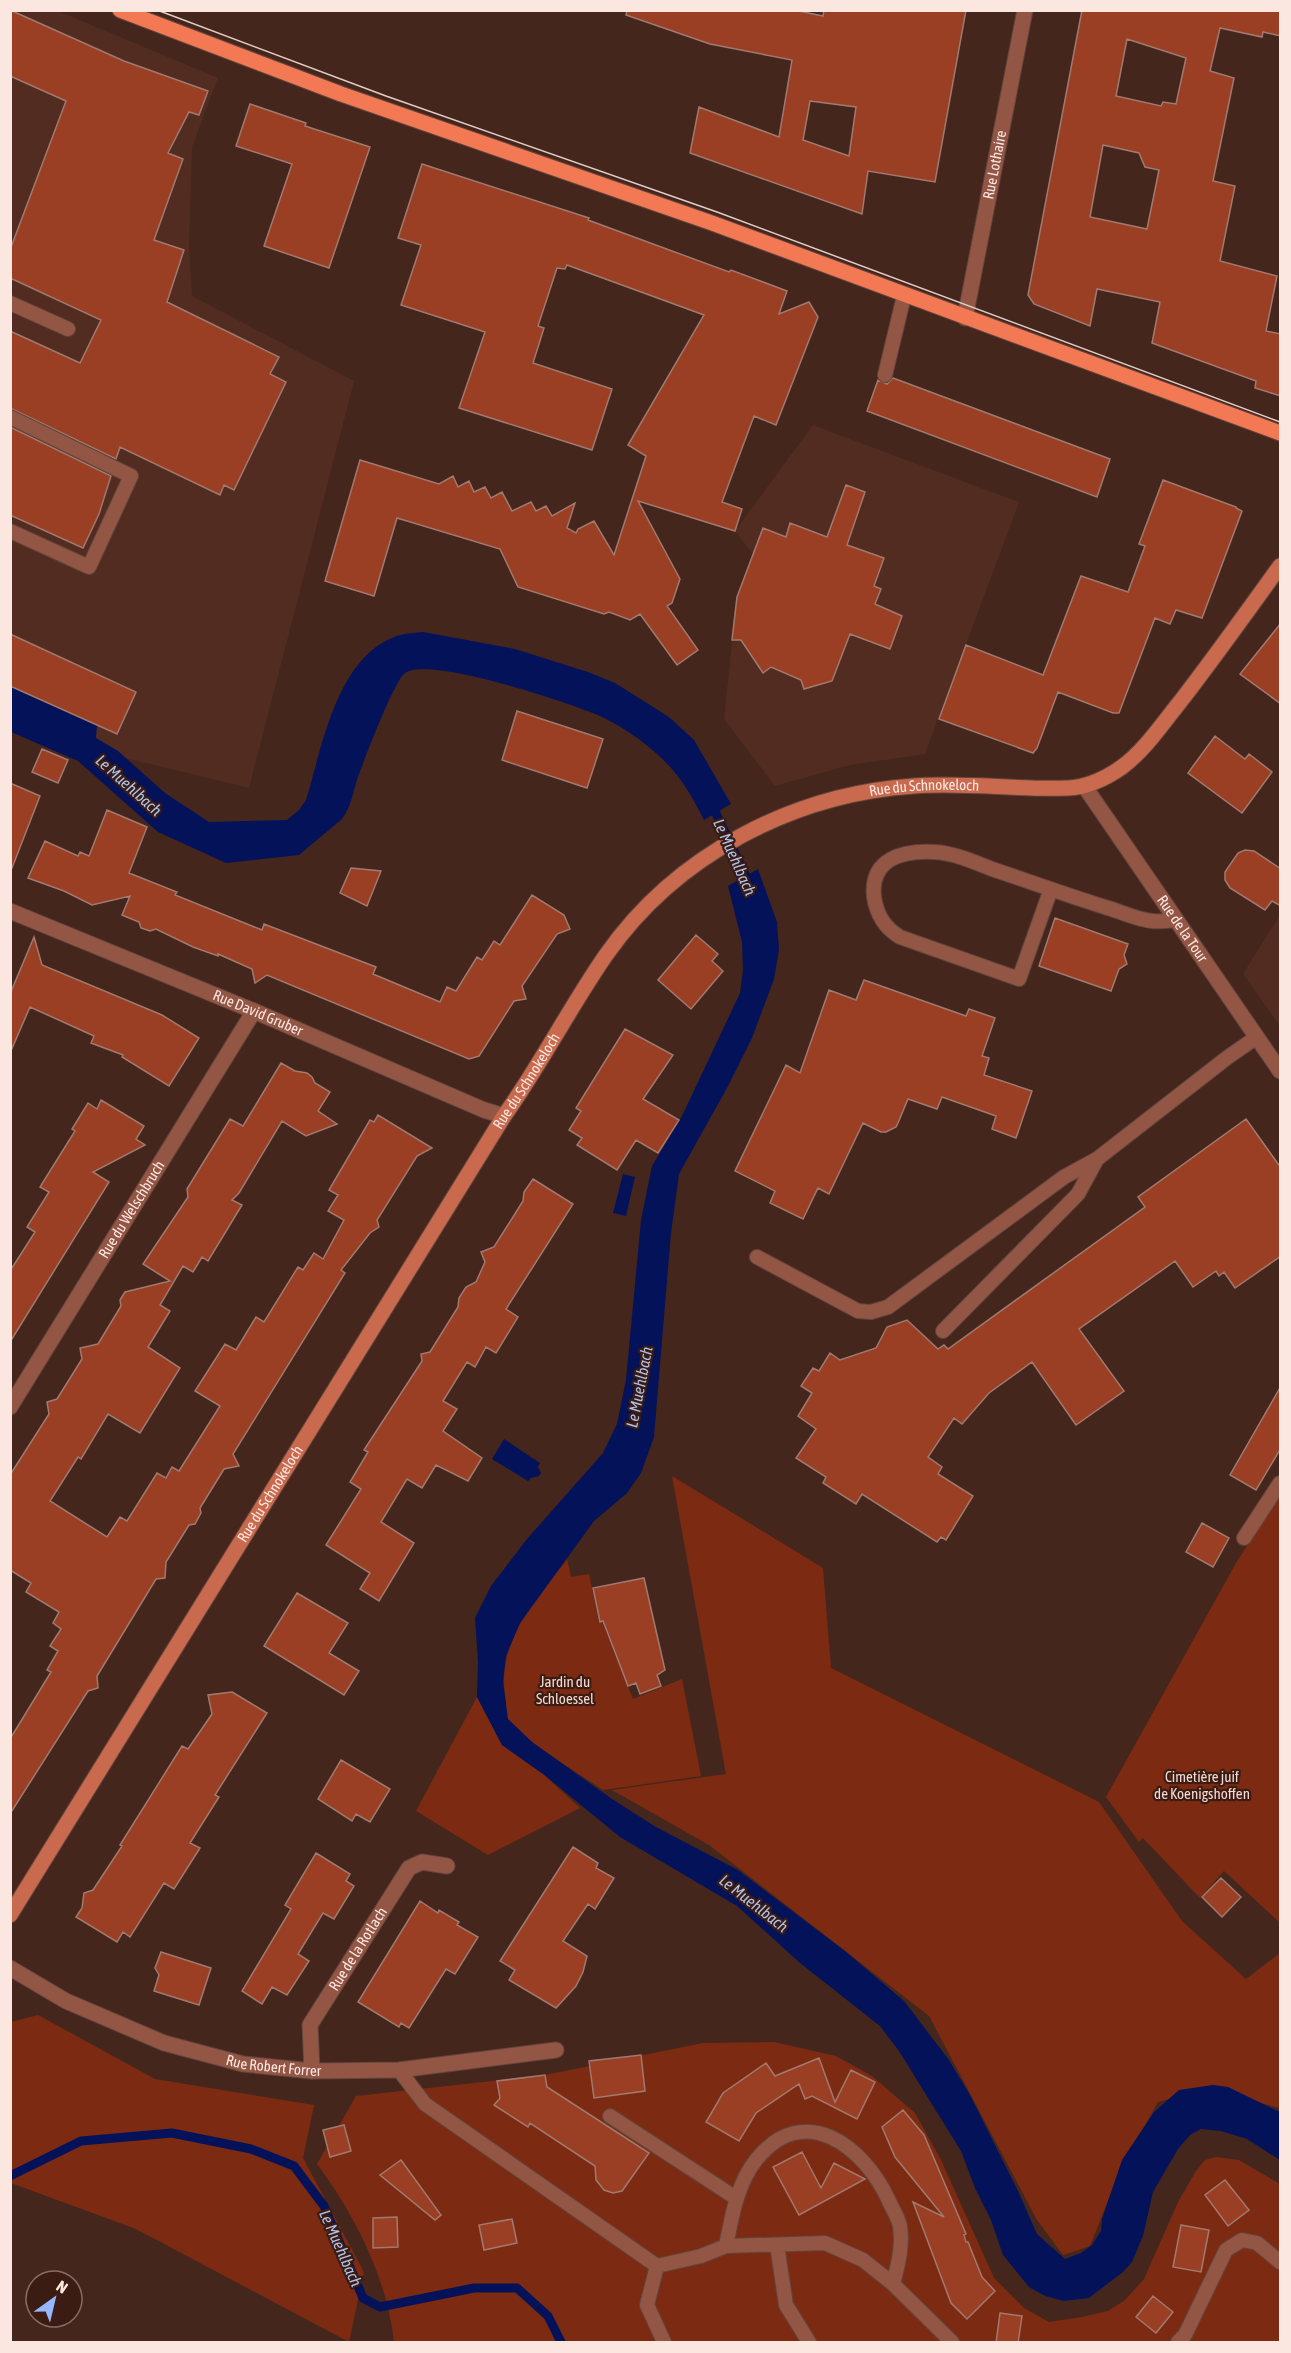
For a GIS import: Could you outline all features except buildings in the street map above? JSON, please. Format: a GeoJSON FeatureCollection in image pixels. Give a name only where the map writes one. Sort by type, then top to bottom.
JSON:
{"type":"FeatureCollection","features":[{"type":"Feature","properties":{"kind":"main road"},"geometry":{"type":"LineString","coordinates":[[120,10],[341,94],[645,199],[1281,433]]}},
{"type":"Feature","properties":{"kind":"street","name":"Rue Lothaire"},"geometry":{"type":"LineString","coordinates":[[965,318],[1025,10]]}},
{"type":"Feature","properties":{"kind":"street","name":"Rue du Schnokeloch"},"geometry":{"type":"LineString","coordinates":[[10,1915],[504,1116],[531,1079],[597,969],[622,935],[661,893],[720,847],[756,828],[839,797],[888,789],[948,785],[1050,789],[1085,787],[1122,767],[1149,740],[1209,664],[1281,566]]}},
{"type":"Feature","properties":{"kind":"street","name":"Rue de la Tour"},"geometry":{"type":"LineString","coordinates":[[1085,787],[1281,1071]]}},
{"type":"Feature","properties":{"kind":"street","name":"Rue David Gruber"},"geometry":{"type":"LineString","coordinates":[[10,911],[254,1011],[484,1110],[504,1116]]}},
{"type":"Feature","properties":{"kind":"street","name":"Rue du Welschbruch"},"geometry":{"type":"LineString","coordinates":[[10,1407],[254,1011]]}},
{"type":"Feature","properties":{"kind":"street","name":"Rue de la Rotlach"},"geometry":{"type":"LineString","coordinates":[[312,2071],[310,2025],[409,1868],[422,1862],[447,1866]]}},
{"type":"Feature","properties":{"kind":"street","name":"Rue Robert Forrer"},"geometry":{"type":"LineString","coordinates":[[10,1968],[66,2001],[164,2043],[243,2064],[312,2071],[399,2070],[556,2050]]}},
{"type":"Feature","properties":{"kind":"lane"},"geometry":{"type":"LineString","coordinates":[[885,375],[904,296]]}},
{"type":"Feature","properties":{"kind":"lane"},"geometry":{"type":"LineString","coordinates":[[10,303],[68,329]]}},
{"type":"Feature","properties":{"kind":"lane"},"geometry":{"type":"LineString","coordinates":[[10,417],[131,476],[89,567],[10,531]]}},
{"type":"Feature","properties":{"kind":"lane"},"geometry":{"type":"LineString","coordinates":[[1051,889],[1020,979],[900,937],[887,929],[875,906],[873,883],[877,870],[886,861],[919,852],[936,852],[960,857],[1150,921],[1175,920]]}},
{"type":"Feature","properties":{"kind":"lane"},"geometry":{"type":"LineString","coordinates":[[757,1257],[858,1311],[872,1312],[888,1307],[1064,1177],[1097,1159],[1257,1037]]}},
{"type":"Feature","properties":{"kind":"lane"},"geometry":{"type":"LineString","coordinates":[[943,1331],[1078,1194],[1097,1159]]}},
{"type":"Feature","properties":{"kind":"lane"},"geometry":{"type":"LineString","coordinates":[[1244,1538],[1281,1483]]}},
{"type":"Feature","properties":{"kind":"lane"},"geometry":{"type":"LineString","coordinates":[[399,2070],[425,2103],[657,2266],[701,2256],[726,2246],[825,2243],[863,2260],[893,2284],[952,2343]]}},
{"type":"Feature","properties":{"kind":"lane"},"geometry":{"type":"LineString","coordinates":[[610,2116],[736,2198]]}},
{"type":"Feature","properties":{"kind":"lane"},"geometry":{"type":"LineString","coordinates":[[726,2246],[736,2198],[755,2161],[777,2139],[800,2131],[823,2133],[854,2150],[880,2181],[900,2224],[901,2253],[893,2284]]}},
{"type":"Feature","properties":{"kind":"lane"},"geometry":{"type":"LineString","coordinates":[[1178,2343],[1185,2335],[1226,2250],[1242,2240],[1257,2243],[1281,2262]]}},
{"type":"Feature","properties":{"kind":"lane"},"geometry":{"type":"LineString","coordinates":[[777,2245],[786,2305],[809,2343]]}},
{"type":"Feature","properties":{"kind":"lane"},"geometry":{"type":"LineString","coordinates":[[657,2266],[647,2305],[664,2343]]}},
{"type":"Feature","properties":{"kind":"shaded area"},"geometry":{"type":"Polygon","coordinates":[[[11,11],[58,11],[218,78],[192,147],[189,247],[192,296],[354,381],[249,788],[11,730],[11,11]]]}},
{"type":"Feature","properties":{"kind":"shaded area"},"geometry":{"type":"Polygon","coordinates":[[[813,425],[1019,502],[925,754],[850,765],[775,786],[724,719],[737,597],[753,554],[735,531],[813,425]]]}},
{"type":"Feature","properties":{"kind":"shaded area"},"geometry":{"type":"Polygon","coordinates":[[[1280,915],[1280,1026],[1243,974],[1280,915]]]}},
{"type":"Feature","properties":{"kind":"green space"},"geometry":{"type":"Polygon","coordinates":[[[672,1476],[823,1568],[831,1668],[1099,1802],[1182,1921],[1246,1979],[1280,1953],[1280,2108],[1207,2089],[1158,2102],[1119,2173],[1090,2246],[1063,2255],[1037,2220],[929,2016],[709,1845],[612,1790],[726,1774],[672,1476]]]}},
{"type":"Feature","properties":{"kind":"green space","name":"Cimetière juif de Koenigshoffen"},"geometry":{"type":"Polygon","coordinates":[[[1280,1495],[1280,1923],[1224,1871],[1200,1898],[1143,1838],[1139,1842],[1106,1797],[1236,1563],[1280,1495]]]}},
{"type":"Feature","properties":{"kind":"green space","name":"Jardin du Schloessel"},"geometry":{"type":"Polygon","coordinates":[[[567,1559],[571,1577],[589,1574],[599,1623],[602,1622],[633,1699],[682,1679],[701,1776],[603,1790],[537,1746],[508,1719],[504,1676],[513,1639],[521,1622],[567,1559]]]}},
{"type":"Feature","properties":{"kind":"green space"},"geometry":{"type":"Polygon","coordinates":[[[477,1697],[502,1745],[543,1774],[580,1808],[488,1855],[416,1811],[477,1697]]]}},
{"type":"Feature","properties":{"kind":"green space"},"geometry":{"type":"Polygon","coordinates":[[[38,2015],[155,2079],[314,2105],[303,2158],[364,2272],[349,2342],[136,2229],[11,2183],[11,2022],[38,2015]]]}},
{"type":"Feature","properties":{"kind":"green space"},"geometry":{"type":"Polygon","coordinates":[[[774,2042],[836,2056],[872,2076],[915,2113],[941,2160],[994,2278],[1024,2308],[1049,2322],[1108,2311],[1125,2300],[1144,2279],[1178,2202],[1205,2160],[1216,2157],[1239,2160],[1280,2184],[1280,2342],[394,2342],[377,2271],[344,2204],[317,2164],[356,2096],[545,2075],[703,2043],[774,2042]]]}},
{"type":"Feature","properties":{"kind":"water"},"geometry":{"type":"Polygon","coordinates":[[[423,632],[515,649],[615,683],[669,717],[694,740],[731,804],[704,820],[675,772],[659,756],[620,726],[600,716],[500,683],[440,670],[417,670],[404,674],[393,692],[366,755],[350,804],[342,819],[299,855],[226,863],[158,832],[78,761],[11,732],[11,686],[97,725],[96,738],[118,751],[165,793],[209,822],[287,820],[299,810],[306,800],[336,704],[347,681],[361,661],[379,645],[400,635],[423,632]]]}},
{"type":"Feature","properties":{"kind":"water"},"geometry":{"type":"Polygon","coordinates":[[[758,869],[777,922],[779,950],[774,979],[752,1038],[679,1174],[671,1233],[654,1437],[641,1473],[627,1493],[594,1521],[520,1623],[506,1656],[503,1681],[508,1719],[532,1742],[612,1799],[656,1827],[738,1870],[845,1951],[904,2001],[949,2060],[970,2095],[1037,2234],[1065,2259],[1081,2253],[1092,2245],[1101,2231],[1102,2219],[1122,2160],[1154,2112],[1179,2090],[1213,2085],[1228,2087],[1280,2112],[1280,2160],[1247,2139],[1221,2131],[1201,2129],[1190,2135],[1178,2149],[1153,2192],[1143,2236],[1132,2262],[1123,2272],[1089,2298],[1064,2301],[1045,2296],[1029,2287],[1003,2255],[991,2220],[975,2188],[961,2151],[899,2051],[880,2026],[800,1963],[737,1906],[620,1837],[543,1774],[502,1745],[477,1697],[478,1662],[475,1618],[491,1586],[527,1539],[603,1453],[617,1424],[626,1380],[641,1220],[652,1166],[682,1116],[740,993],[743,970],[742,942],[728,886],[758,869]]]}},
{"type":"Feature","properties":{"kind":"water"},"geometry":{"type":"Polygon","coordinates":[[[623,1174],[635,1177],[626,1216],[613,1213],[623,1174]]]}},
{"type":"Feature","properties":{"kind":"water"},"geometry":{"type":"Polygon","coordinates":[[[504,1439],[540,1463],[539,1476],[528,1481],[492,1459],[504,1439]]]}},
{"type":"Feature","properties":{"kind":"waterway","name":"Le Muehlbach"},"geometry":{"type":"LineString","coordinates":[[711,803],[750,885]]}},
{"type":"Feature","properties":{"kind":"waterway","name":"Le Muehlbach"},"geometry":{"type":"LineString","coordinates":[[10,2176],[81,2141],[172,2133],[251,2149],[294,2166],[324,2206],[363,2298],[380,2307],[474,2288],[517,2288],[548,2316],[561,2342]]}},
{"type":"Feature","properties":{"kind":"tram line"},"geometry":{"type":"LineString","coordinates":[[157,10],[386,96],[717,212],[1280,422]]}}]}
